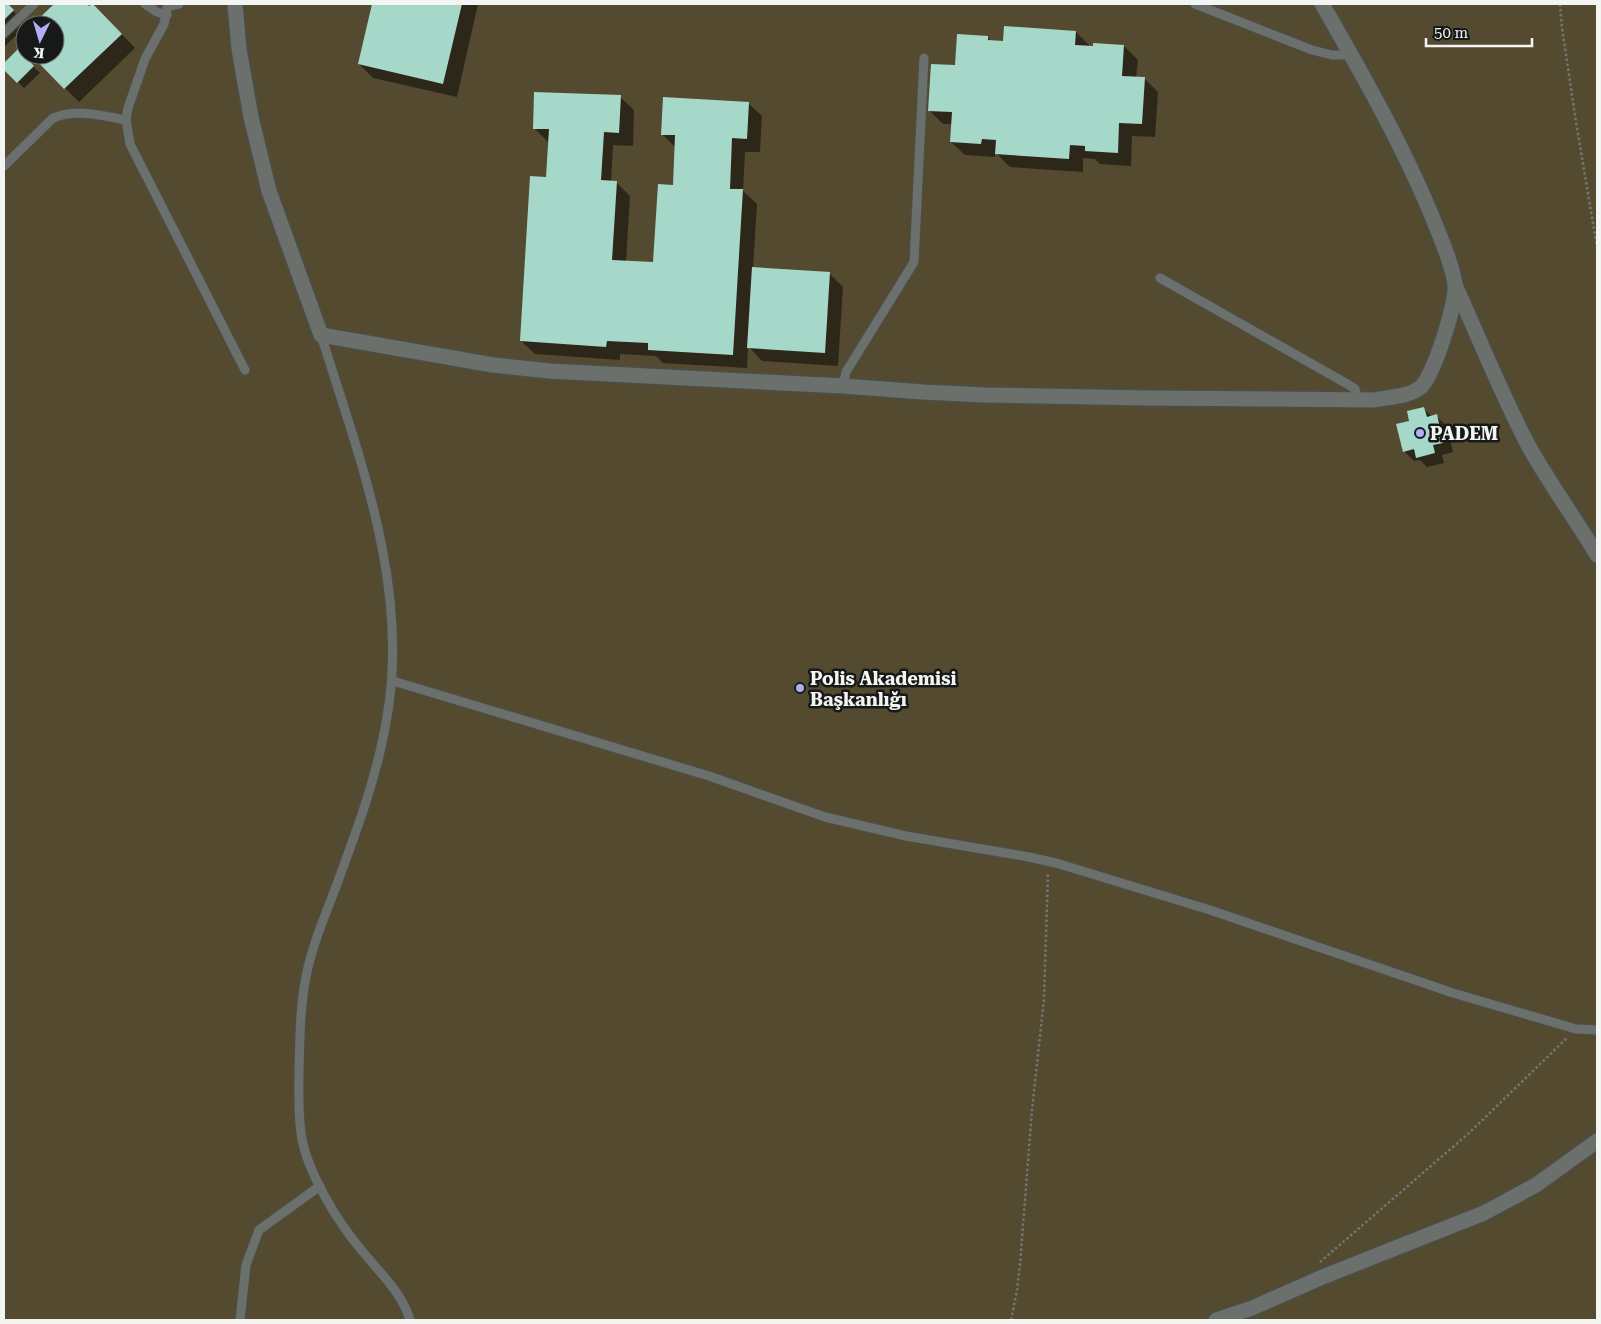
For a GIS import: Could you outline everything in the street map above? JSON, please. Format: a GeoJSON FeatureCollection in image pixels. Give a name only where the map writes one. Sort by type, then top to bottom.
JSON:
{"type":"FeatureCollection","features":[{"type":"Feature","properties":{"kind":"street"},"geometry":{"type":"LineString","coordinates":[[235,4],[242,68],[269,190],[321,335],[492,365],[549,371],[993,395],[1374,400],[1410,394],[1422,386],[1432,371],[1449,320],[1455,285]]}},
{"type":"Feature","properties":{"kind":"street"},"geometry":{"type":"LineString","coordinates":[[1322,4],[1422,192],[1446,254],[1455,285],[1513,415],[1554,489],[1597,555]]}},
{"type":"Feature","properties":{"kind":"street"},"geometry":{"type":"LineString","coordinates":[[1216,1320],[1252,1308],[1325,1276],[1484,1213],[1536,1185],[1597,1141]]}},
{"type":"Feature","properties":{"kind":"lane"},"geometry":{"type":"LineString","coordinates":[[4,33],[34,4]]}},
{"type":"Feature","properties":{"kind":"lane"},"geometry":{"type":"LineString","coordinates":[[145,4],[157,12],[179,4]]}},
{"type":"Feature","properties":{"kind":"lane"},"geometry":{"type":"LineString","coordinates":[[1195,4],[1312,50],[1332,56],[1350,55]]}},
{"type":"Feature","properties":{"kind":"lane"},"geometry":{"type":"LineString","coordinates":[[168,8],[164,24],[145,59],[128,108],[126,120],[130,144],[245,370]]}},
{"type":"Feature","properties":{"kind":"lane"},"geometry":{"type":"LineString","coordinates":[[843,386],[846,372],[914,262],[924,58]]}},
{"type":"Feature","properties":{"kind":"lane"},"geometry":{"type":"LineString","coordinates":[[4,166],[53,118],[59,115],[75,112],[126,120]]}},
{"type":"Feature","properties":{"kind":"lane"},"geometry":{"type":"LineString","coordinates":[[1160,278],[1349,385],[1354,389],[1358,400]]}},
{"type":"Feature","properties":{"kind":"lane"},"geometry":{"type":"LineString","coordinates":[[321,335],[368,488],[378,530],[386,571],[393,637],[392,681],[388,716],[380,755],[365,808],[310,958],[301,1016],[299,1113],[301,1136],[306,1157],[327,1200],[345,1228],[397,1293],[404,1304],[410,1320]]}},
{"type":"Feature","properties":{"kind":"lane"},"geometry":{"type":"LineString","coordinates":[[392,681],[708,776],[825,817],[906,836],[1030,857],[1049,862],[1210,910],[1453,992],[1576,1029],[1597,1030]]}},
{"type":"Feature","properties":{"kind":"lane"},"geometry":{"type":"LineString","coordinates":[[240,1320],[246,1265],[259,1230],[320,1186]]}},
{"type":"Feature","properties":{"kind":"path"},"geometry":{"type":"LineString","coordinates":[[1560,4],[1576,122],[1597,247]]}},
{"type":"Feature","properties":{"kind":"path"},"geometry":{"type":"LineString","coordinates":[[1011,1320],[1018,1290],[1032,1110],[1044,999],[1049,862]]}},
{"type":"Feature","properties":{"kind":"path"},"geometry":{"type":"LineString","coordinates":[[1316,1266],[1469,1133],[1576,1029]]}},
{"type":"Feature","properties":{"kind":"shaded area","name":"Polis Akademisi Başkanlığı"},"geometry":{"type":"Polygon","coordinates":[[[4,4],[1597,4],[1597,1320],[4,1320],[4,4]]]}},
{"type":"Feature","properties":{"kind":"building"},"geometry":{"type":"Polygon","coordinates":[[[4,4],[8,4],[14,10],[4,20],[4,4]]]}},
{"type":"Feature","properties":{"kind":"building"},"geometry":{"type":"Polygon","coordinates":[[[54,4],[87,4],[89,6],[93,4],[122,34],[64,89],[41,65],[65,65],[65,15],[42,15],[54,4]]]}},
{"type":"Feature","properties":{"kind":"building"},"geometry":{"type":"Polygon","coordinates":[[[372,4],[462,4],[443,84],[358,64],[372,4]]]}},
{"type":"Feature","properties":{"kind":"building"},"geometry":{"type":"Polygon","coordinates":[[[1004,26],[1076,31],[1075,45],[1093,46],[1093,43],[1124,45],[1122,76],[1145,77],[1142,124],[1119,123],[1118,153],[1085,151],[1085,146],[1070,145],[1069,159],[995,154],[996,140],[982,139],[981,144],[950,142],[952,112],[928,111],[931,64],[955,65],[957,34],[988,36],[988,40],[1003,41],[1004,26]]]}},
{"type":"Feature","properties":{"kind":"building"},"geometry":{"type":"Polygon","coordinates":[[[15,52],[15,65],[34,66],[17,83],[4,70],[4,63],[15,52]]]}},
{"type":"Feature","properties":{"kind":"building"},"geometry":{"type":"Polygon","coordinates":[[[534,92],[621,95],[619,133],[604,132],[601,180],[617,181],[612,260],[653,262],[658,184],[673,185],[675,135],[661,135],[663,97],[749,102],[747,139],[732,138],[730,189],[743,189],[733,355],[648,350],[648,343],[607,341],[606,347],[520,341],[530,176],[546,177],[549,129],[533,129],[534,92]]]}},
{"type":"Feature","properties":{"kind":"building"},"geometry":{"type":"Polygon","coordinates":[[[752,267],[830,272],[825,353],[747,348],[752,267]]]}},
{"type":"Feature","properties":{"kind":"building","name":"PADEM"},"geometry":{"type":"Polygon","coordinates":[[[1424,407],[1427,417],[1437,414],[1443,443],[1433,445],[1435,453],[1416,458],[1414,449],[1403,452],[1396,424],[1409,421],[1407,411],[1424,407]]]}},
{"type":"Feature","properties":{"kind":"place","name":"PADEM"},"geometry":{"type":"Point","coordinates":[1420,433]}},
{"type":"Feature","properties":{"kind":"place","name":"Polis Akademisi Başkanlığı"},"geometry":{"type":"Point","coordinates":[800,688]}}]}
